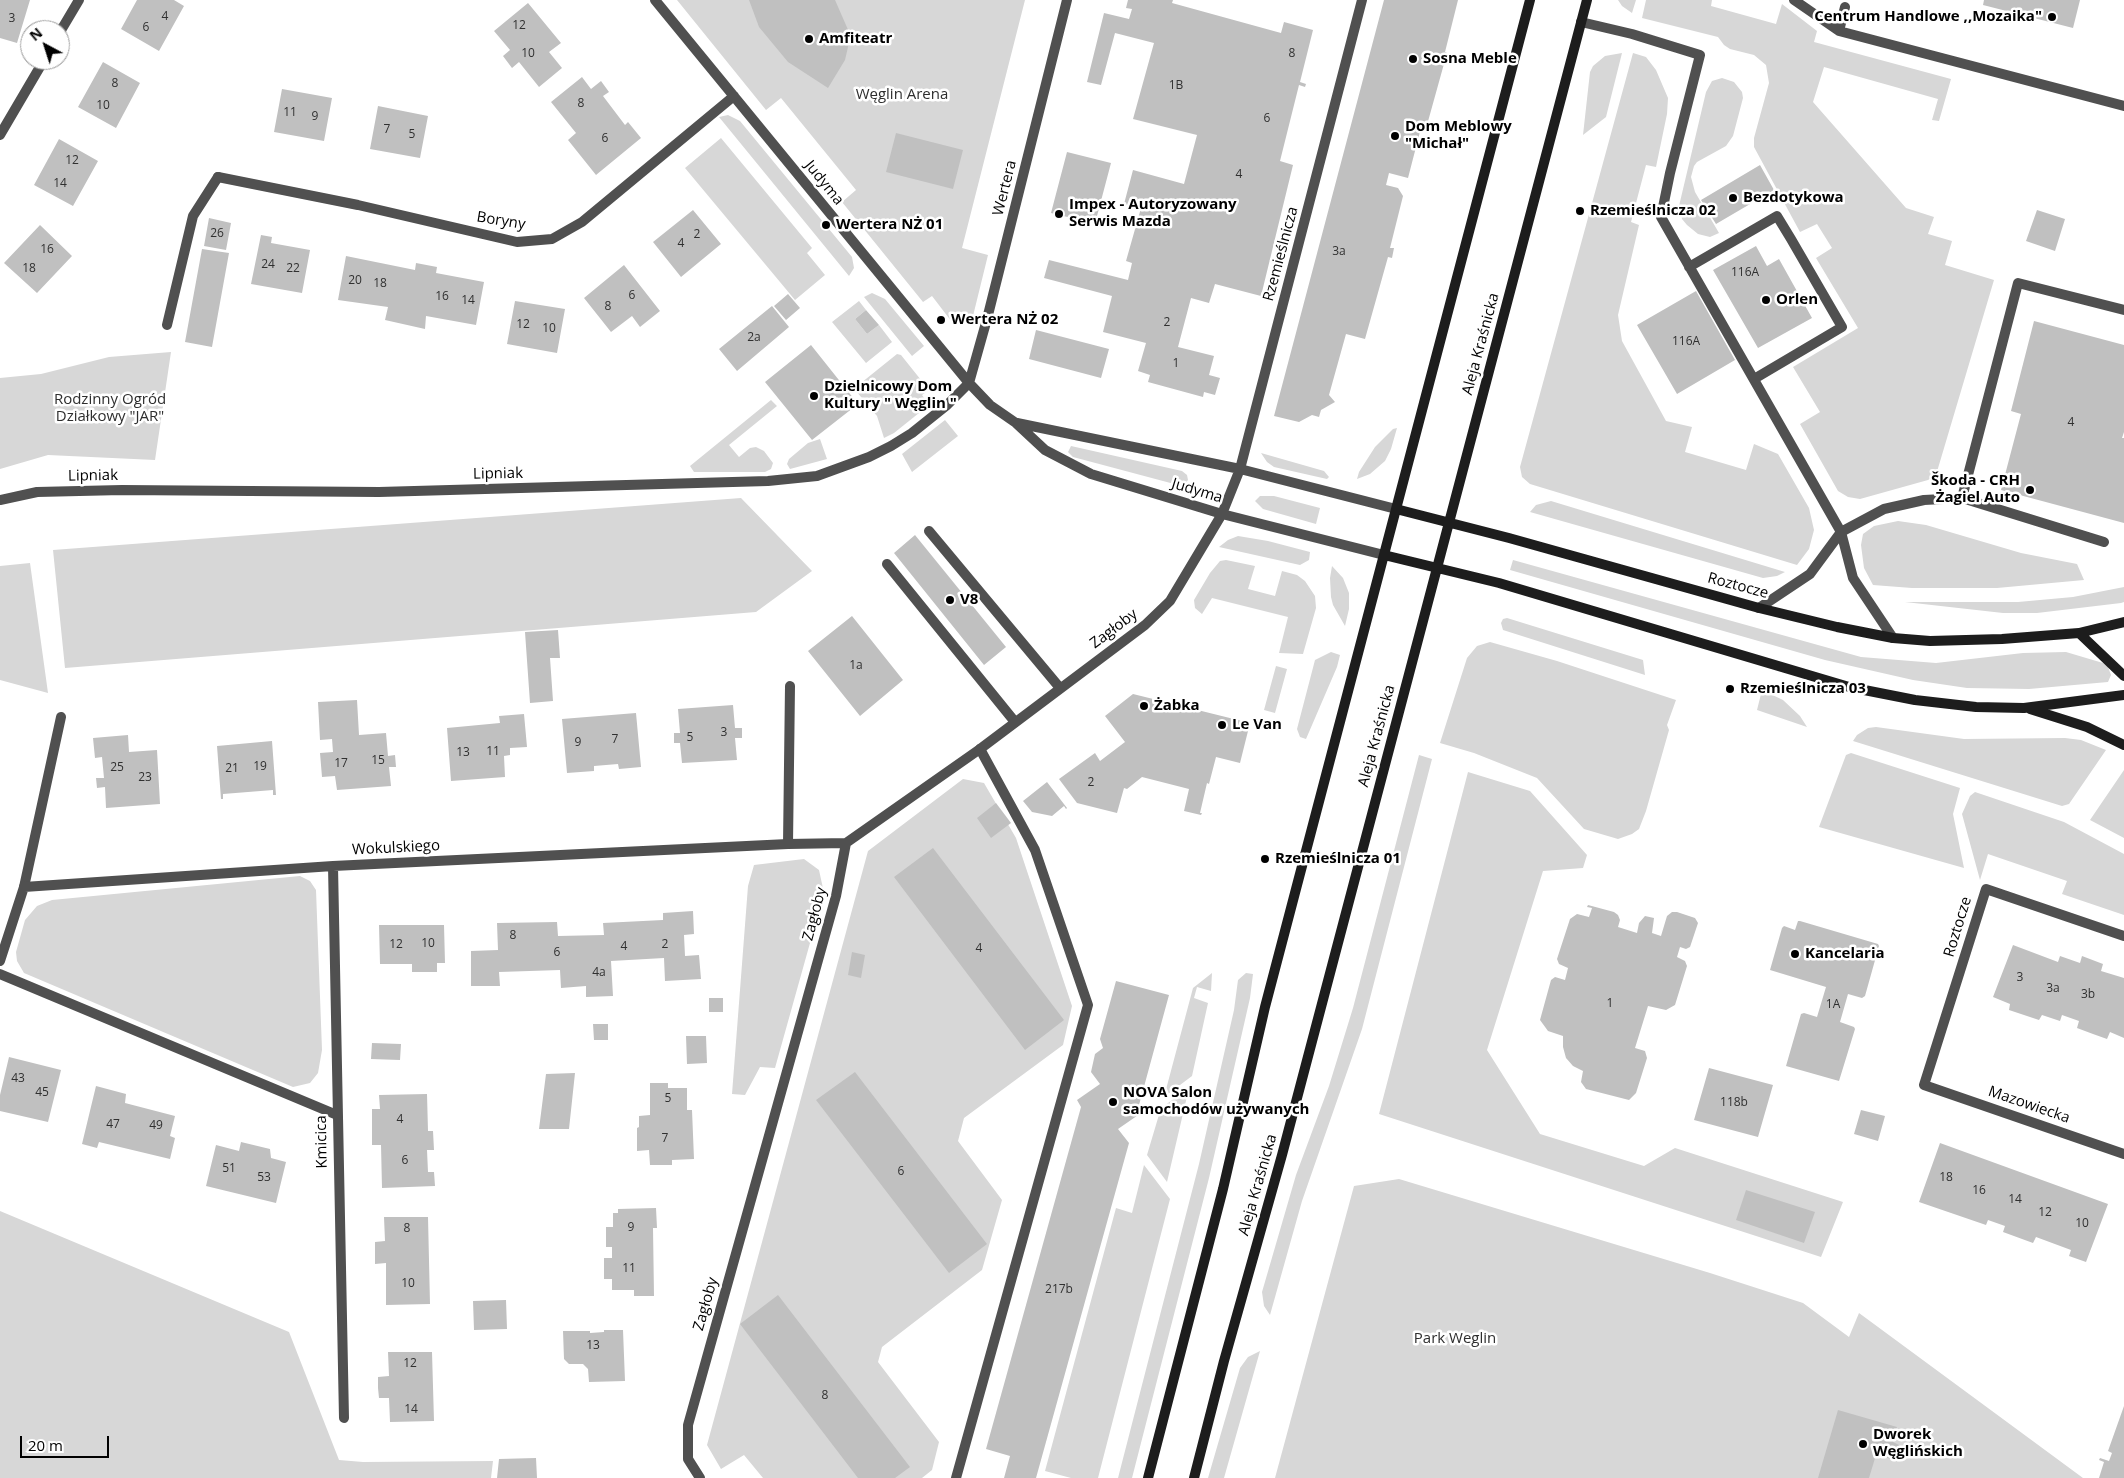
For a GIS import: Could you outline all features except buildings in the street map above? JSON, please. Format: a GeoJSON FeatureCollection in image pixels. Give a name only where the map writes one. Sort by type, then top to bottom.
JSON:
{"type":"FeatureCollection","features":[{"type":"Feature","properties":{"kind":"main road","name":"Aleja Kraśnicka"},"geometry":{"type":"LineString","coordinates":[[1148,1478],[1224,1189],[1267,998],[1530,0]]}},
{"type":"Feature","properties":{"kind":"main road","name":"Aleja Kraśnicka"},"geometry":{"type":"LineString","coordinates":[[1194,1478],[1224,1361],[1282,1155],[1587,0]]}},
{"type":"Feature","properties":{"kind":"main road","name":"Roztocze"},"geometry":{"type":"LineString","coordinates":[[1396,509],[1759,608],[1837,627],[1893,638],[1930,641],[2002,639],[2079,633],[2124,622]]}},
{"type":"Feature","properties":{"kind":"main road"},"geometry":{"type":"LineString","coordinates":[[1384,556],[1498,583],[1849,687],[1915,700],[1976,707],[2024,708],[2124,695]]}},
{"type":"Feature","properties":{"kind":"main road"},"geometry":{"type":"LineString","coordinates":[[2079,633],[2124,676]]}},
{"type":"Feature","properties":{"kind":"main road"},"geometry":{"type":"LineString","coordinates":[[2024,708],[2087,727],[2124,745]]}},
{"type":"Feature","properties":{"kind":"street"},"geometry":{"type":"LineString","coordinates":[[67,20],[79,0]]}},
{"type":"Feature","properties":{"kind":"street","name":"Judyma"},"geometry":{"type":"LineString","coordinates":[[655,0],[969,383],[990,405],[1016,423],[1046,450],[1091,474],[1222,514],[1384,556]]}},
{"type":"Feature","properties":{"kind":"street","name":"Wertera"},"geometry":{"type":"LineString","coordinates":[[969,383],[987,319],[1067,0]]}},
{"type":"Feature","properties":{"kind":"street","name":"Rzemieślnicza"},"geometry":{"type":"LineString","coordinates":[[1222,514],[1240,469],[1362,0]]}},
{"type":"Feature","properties":{"kind":"street"},"geometry":{"type":"LineString","coordinates":[[1794,0],[1839,30],[2124,106]]}},
{"type":"Feature","properties":{"kind":"street"},"geometry":{"type":"LineString","coordinates":[[1839,30],[1845,7]]}},
{"type":"Feature","properties":{"kind":"street"},"geometry":{"type":"LineString","coordinates":[[1581,22],[1632,34],[1700,55],[1670,173],[1661,217],[1841,532],[1853,578],[1893,638]]}},
{"type":"Feature","properties":{"kind":"street"},"geometry":{"type":"LineString","coordinates":[[0,136],[3,122],[37,70]]}},
{"type":"Feature","properties":{"kind":"street","name":"Boryny"},"geometry":{"type":"LineString","coordinates":[[167,325],[193,216],[218,177],[358,205],[517,242],[552,239],[582,222],[734,96]]}},
{"type":"Feature","properties":{"kind":"street"},"geometry":{"type":"LineString","coordinates":[[1689,267],[1777,216],[1791,239],[1842,327],[1754,379]]}},
{"type":"Feature","properties":{"kind":"street"},"geometry":{"type":"LineString","coordinates":[[1962,498],[2018,283],[2124,310]]}},
{"type":"Feature","properties":{"kind":"street","name":"Lipniak"},"geometry":{"type":"LineString","coordinates":[[0,500],[47,492],[122,490],[389,492],[782,480],[818,476],[892,446],[947,405],[969,383]]}},
{"type":"Feature","properties":{"kind":"street","name":"Judyma"},"geometry":{"type":"LineString","coordinates":[[1016,423],[1240,469],[1396,509]]}},
{"type":"Feature","properties":{"kind":"street"},"geometry":{"type":"LineString","coordinates":[[1759,608],[1810,574],[1841,532],[1884,509],[1924,500],[1962,498],[2104,542]]}},
{"type":"Feature","properties":{"kind":"street","name":"Zagłoby"},"geometry":{"type":"LineString","coordinates":[[700,1478],[688,1458],[688,1425],[836,896],[846,843],[980,749],[1145,625],[1170,601],[1222,514]]}},
{"type":"Feature","properties":{"kind":"street"},"geometry":{"type":"LineString","coordinates":[[929,531],[1060,688]]}},
{"type":"Feature","properties":{"kind":"street"},"geometry":{"type":"LineString","coordinates":[[887,564],[1015,722]]}},
{"type":"Feature","properties":{"kind":"street"},"geometry":{"type":"LineString","coordinates":[[788,844],[790,686]]}},
{"type":"Feature","properties":{"kind":"street"},"geometry":{"type":"LineString","coordinates":[[0,961],[24,887],[61,717]]}},
{"type":"Feature","properties":{"kind":"street"},"geometry":{"type":"LineString","coordinates":[[956,1478],[1088,1005],[1035,850],[980,749]]}},
{"type":"Feature","properties":{"kind":"street","name":"Wokulskiego"},"geometry":{"type":"LineString","coordinates":[[24,887],[333,866],[788,844],[846,843]]}},
{"type":"Feature","properties":{"kind":"street","name":"Kmicica"},"geometry":{"type":"LineString","coordinates":[[333,866],[344,1418]]}},
{"type":"Feature","properties":{"kind":"street","name":"Roztocze"},"geometry":{"type":"LineString","coordinates":[[1924,1085],[1986,889],[2124,936]]}},
{"type":"Feature","properties":{"kind":"street"},"geometry":{"type":"LineString","coordinates":[[0,974],[337,1115]]}},
{"type":"Feature","properties":{"kind":"street","name":"Mazowiecka"},"geometry":{"type":"LineString","coordinates":[[1924,1085],[2124,1154]]}},
{"type":"Feature","properties":{"kind":"green space","name":"Węglin Arena"},"geometry":{"type":"Polygon","coordinates":[[[677,0],[1025,0],[962,248],[988,255],[973,316],[955,326],[932,296],[923,302],[842,202],[856,190],[781,98],[766,110],[677,0]]]}},
{"type":"Feature","properties":{"kind":"green space"},"geometry":{"type":"Polygon","coordinates":[[[1618,0],[1636,0],[1632,13],[1622,6],[1618,0]]]}},
{"type":"Feature","properties":{"kind":"green space"},"geometry":{"type":"Polygon","coordinates":[[[1646,0],[1712,0],[1711,6],[1776,24],[1782,4],[1817,31],[1814,42],[1951,79],[1939,121],[1932,120],[1938,99],[1824,67],[1813,102],[1906,208],[1934,217],[1928,234],[1952,241],[1945,265],[1994,280],[1936,475],[1928,480],[1860,499],[1848,497],[1838,491],[1800,424],[1820,412],[1793,367],[1858,328],[1816,258],[1832,248],[1817,224],[1800,232],[1754,147],[1754,138],[1769,83],[1766,65],[1754,55],[1730,49],[1718,37],[1642,18],[1646,0]]]}},
{"type":"Feature","properties":{"kind":"green space"},"geometry":{"type":"Polygon","coordinates":[[[1622,53],[1606,117],[1583,135],[1590,72],[1593,66],[1605,56],[1622,53]]]}},
{"type":"Feature","properties":{"kind":"green space"},"geometry":{"type":"Polygon","coordinates":[[[1633,53],[1646,57],[1656,70],[1668,98],[1667,114],[1656,167],[1646,165],[1631,222],[1639,225],[1618,315],[1622,341],[1666,421],[1692,427],[1685,452],[1746,470],[1754,444],[1778,454],[1809,508],[1814,530],[1809,549],[1797,565],[1530,484],[1522,477],[1520,467],[1633,53]]]}},
{"type":"Feature","properties":{"kind":"green space"},"geometry":{"type":"Polygon","coordinates":[[[1722,78],[1734,82],[1742,92],[1743,98],[1733,136],[1726,146],[1697,162],[1691,177],[1695,192],[1719,233],[1710,237],[1698,234],[1687,225],[1682,219],[1679,206],[1706,92],[1712,81],[1722,78]]]}},
{"type":"Feature","properties":{"kind":"green space"},"geometry":{"type":"Polygon","coordinates":[[[728,115],[740,121],[852,257],[854,268],[849,276],[719,117],[728,115]]]}},
{"type":"Feature","properties":{"kind":"green space"},"geometry":{"type":"Polygon","coordinates":[[[721,138],[812,248],[807,253],[825,275],[795,300],[685,168],[721,138]]]}},
{"type":"Feature","properties":{"kind":"green space"},"geometry":{"type":"Polygon","coordinates":[[[872,293],[885,299],[924,346],[912,356],[864,297],[872,293]]]}},
{"type":"Feature","properties":{"kind":"green space"},"geometry":{"type":"Polygon","coordinates":[[[859,301],[866,310],[855,319],[867,334],[879,325],[892,342],[866,363],[832,322],[859,301]]]}},
{"type":"Feature","properties":{"kind":"green space","name":"Rodzinny Ogród Działkowy \"JAR\""},"geometry":{"type":"Polygon","coordinates":[[[171,352],[155,460],[48,455],[0,469],[0,378],[41,374],[109,357],[171,352]]]}},
{"type":"Feature","properties":{"kind":"green space"},"geometry":{"type":"Polygon","coordinates":[[[897,354],[901,355],[929,390],[922,395],[929,405],[894,433],[884,438],[877,416],[856,391],[856,387],[897,354]]]}},
{"type":"Feature","properties":{"kind":"green space"},"geometry":{"type":"Polygon","coordinates":[[[771,400],[777,406],[729,445],[739,457],[750,448],[756,447],[764,451],[773,463],[771,469],[765,472],[694,472],[690,466],[771,400]]]}},
{"type":"Feature","properties":{"kind":"green space"},"geometry":{"type":"Polygon","coordinates":[[[945,420],[958,436],[912,472],[902,454],[945,420]]]}},
{"type":"Feature","properties":{"kind":"green space"},"geometry":{"type":"Polygon","coordinates":[[[1397,428],[1391,449],[1385,461],[1370,474],[1357,479],[1359,472],[1375,447],[1393,429],[1397,428]]]}},
{"type":"Feature","properties":{"kind":"green space"},"geometry":{"type":"Polygon","coordinates":[[[820,439],[827,459],[790,469],[787,464],[789,459],[808,443],[820,439]]]}},
{"type":"Feature","properties":{"kind":"green space"},"geometry":{"type":"Polygon","coordinates":[[[1071,446],[1182,471],[1187,475],[1188,480],[1184,485],[1178,485],[1073,457],[1068,452],[1071,446]]]}},
{"type":"Feature","properties":{"kind":"green space"},"geometry":{"type":"Polygon","coordinates":[[[1261,453],[1324,471],[1329,477],[1327,479],[1274,467],[1267,462],[1261,453]]]}},
{"type":"Feature","properties":{"kind":"green space"},"geometry":{"type":"Polygon","coordinates":[[[1260,496],[1274,496],[1320,508],[1316,524],[1263,509],[1255,501],[1260,496]]]}},
{"type":"Feature","properties":{"kind":"green space"},"geometry":{"type":"Polygon","coordinates":[[[741,498],[812,571],[756,612],[65,668],[53,550],[741,498]]]}},
{"type":"Feature","properties":{"kind":"green space"},"geometry":{"type":"Polygon","coordinates":[[[1551,501],[1785,572],[1777,576],[1763,578],[1530,512],[1536,505],[1551,501]]]}},
{"type":"Feature","properties":{"kind":"green space"},"geometry":{"type":"Polygon","coordinates":[[[1898,521],[1926,525],[2021,553],[2077,564],[2084,580],[1997,588],[1912,588],[1873,585],[1864,568],[1861,545],[1863,534],[1874,526],[1898,521]]]}},
{"type":"Feature","properties":{"kind":"green space"},"geometry":{"type":"Polygon","coordinates":[[[1238,536],[1268,541],[1310,552],[1309,560],[1300,565],[1219,547],[1228,540],[1238,536]]]}},
{"type":"Feature","properties":{"kind":"green space"},"geometry":{"type":"Polygon","coordinates":[[[1226,560],[1255,566],[1248,589],[1275,596],[1282,571],[1297,575],[1305,581],[1315,596],[1316,608],[1303,654],[1279,653],[1288,617],[1212,598],[1202,614],[1195,608],[1194,600],[1210,573],[1220,561],[1226,560]]]}},
{"type":"Feature","properties":{"kind":"green space"},"geometry":{"type":"Polygon","coordinates":[[[1513,560],[1861,657],[1936,663],[2023,653],[2066,652],[2103,663],[2108,667],[2111,675],[2108,682],[2029,689],[1967,688],[1913,680],[1825,660],[1510,570],[1513,560]]]}},
{"type":"Feature","properties":{"kind":"green space"},"geometry":{"type":"Polygon","coordinates":[[[30,563],[48,693],[0,680],[0,566],[30,563]]]}},
{"type":"Feature","properties":{"kind":"green space"},"geometry":{"type":"Polygon","coordinates":[[[1332,566],[1343,578],[1349,593],[1349,609],[1345,626],[1333,605],[1331,597],[1330,578],[1332,566]]]}},
{"type":"Feature","properties":{"kind":"green space"},"geometry":{"type":"Polygon","coordinates":[[[2124,587],[2124,602],[2121,603],[2037,613],[2003,613],[1905,602],[2018,602],[2073,597],[2124,587]]]}},
{"type":"Feature","properties":{"kind":"green space"},"geometry":{"type":"Polygon","coordinates":[[[1507,618],[1643,660],[1645,675],[1503,630],[1501,623],[1503,619],[1507,618]]]}},
{"type":"Feature","properties":{"kind":"green space"},"geometry":{"type":"Polygon","coordinates":[[[1490,642],[1557,661],[1676,700],[1667,725],[1669,730],[1646,811],[1639,829],[1632,834],[1618,839],[1584,829],[1537,778],[1474,753],[1440,743],[1467,658],[1477,646],[1490,642]]]}},
{"type":"Feature","properties":{"kind":"green space"},"geometry":{"type":"Polygon","coordinates":[[[1331,652],[1340,655],[1337,667],[1306,739],[1300,737],[1297,729],[1315,660],[1331,652]]]}},
{"type":"Feature","properties":{"kind":"green space"},"geometry":{"type":"Polygon","coordinates":[[[1276,666],[1287,669],[1275,713],[1264,710],[1276,666]]]}},
{"type":"Feature","properties":{"kind":"green space"},"geometry":{"type":"Polygon","coordinates":[[[1762,690],[1783,700],[1800,716],[1807,727],[1757,710],[1762,690]]]}},
{"type":"Feature","properties":{"kind":"green space"},"geometry":{"type":"Polygon","coordinates":[[[1876,727],[1964,739],[2065,738],[2081,740],[2106,750],[2069,804],[2062,806],[1853,741],[1857,735],[1868,728],[1876,727]]]}},
{"type":"Feature","properties":{"kind":"green space"},"geometry":{"type":"Polygon","coordinates":[[[1851,753],[1960,788],[1953,814],[1964,868],[1819,827],[1846,755],[1851,753]]]}},
{"type":"Feature","properties":{"kind":"green space"},"geometry":{"type":"Polygon","coordinates":[[[1419,755],[1432,759],[1362,1029],[1302,1201],[1270,1315],[1264,1306],[1262,1292],[1296,1175],[1329,1086],[1353,1008],[1419,755]]]}},
{"type":"Feature","properties":{"kind":"green space"},"geometry":{"type":"Polygon","coordinates":[[[2124,770],[2124,838],[2090,820],[2124,770]]]}},
{"type":"Feature","properties":{"kind":"green space"},"geometry":{"type":"Polygon","coordinates":[[[1468,772],[1530,791],[1587,855],[1583,868],[1543,871],[1487,1050],[1540,1134],[1644,1166],[1675,1148],[1843,1202],[1821,1257],[1379,1114],[1468,772]]]}},
{"type":"Feature","properties":{"kind":"green space"},"geometry":{"type":"Polygon","coordinates":[[[963,779],[984,783],[1016,838],[1072,1006],[1063,1045],[964,1118],[958,1141],[1002,1200],[982,1270],[882,1347],[878,1362],[939,1442],[932,1470],[922,1478],[763,1478],[744,1455],[721,1469],[707,1445],[868,851],[963,779]]]}},
{"type":"Feature","properties":{"kind":"green space"},"geometry":{"type":"Polygon","coordinates":[[[1975,792],[2064,822],[2124,854],[2124,915],[2062,894],[2067,881],[1988,854],[1980,880],[1962,814],[1970,796],[1975,792]]]}},
{"type":"Feature","properties":{"kind":"green space"},"geometry":{"type":"Polygon","coordinates":[[[804,859],[819,870],[824,893],[775,1068],[760,1067],[745,1095],[732,1094],[748,886],[754,865],[804,859]]]}},
{"type":"Feature","properties":{"kind":"green space"},"geometry":{"type":"Polygon","coordinates":[[[300,876],[310,881],[316,890],[322,1050],[318,1073],[310,1083],[293,1087],[24,973],[17,961],[16,952],[25,920],[37,906],[52,900],[300,876]]]}},
{"type":"Feature","properties":{"kind":"green space"},"geometry":{"type":"Polygon","coordinates":[[[1212,973],[1211,991],[1197,987],[1194,998],[1208,1003],[1192,1076],[1164,1097],[1193,988],[1212,973]]]}},
{"type":"Feature","properties":{"kind":"green space"},"geometry":{"type":"Polygon","coordinates":[[[1246,973],[1253,974],[1250,998],[1209,1178],[1132,1478],[1118,1478],[1199,1164],[1234,1010],[1238,980],[1246,973]]]}},
{"type":"Feature","properties":{"kind":"green space"},"geometry":{"type":"Polygon","coordinates":[[[1189,1088],[1167,1182],[1147,1155],[1161,1108],[1189,1088]]]}},
{"type":"Feature","properties":{"kind":"green space"},"geometry":{"type":"Polygon","coordinates":[[[1144,1165],[1170,1199],[1098,1478],[1071,1478],[1045,1471],[1116,1208],[1132,1213],[1144,1165]]]}},
{"type":"Feature","properties":{"kind":"green space","name":"Park Weglin"},"geometry":{"type":"Polygon","coordinates":[[[1399,1179],[1803,1303],[1849,1337],[1859,1313],[2083,1478],[1275,1478],[1354,1186],[1399,1179]]]}},
{"type":"Feature","properties":{"kind":"green space"},"geometry":{"type":"Polygon","coordinates":[[[0,1211],[289,1332],[339,1460],[363,1462],[493,1461],[491,1478],[0,1478],[0,1211]]]}},
{"type":"Feature","properties":{"kind":"green space"},"geometry":{"type":"Polygon","coordinates":[[[1260,1351],[1224,1478],[1208,1478],[1240,1368],[1248,1357],[1260,1351]]]}},
{"type":"Feature","properties":{"kind":"place","name":"Centrum Handlowe ,,Mozaika\""},"geometry":{"type":"Point","coordinates":[2052,17]}},
{"type":"Feature","properties":{"kind":"place","name":"Amfiteatr"},"geometry":{"type":"Point","coordinates":[809,39]}},
{"type":"Feature","properties":{"kind":"place","name":"Sosna Meble"},"geometry":{"type":"Point","coordinates":[1413,59]}},
{"type":"Feature","properties":{"kind":"place","name":"Dom Meblowy \"Michał\""},"geometry":{"type":"Point","coordinates":[1395,136]}},
{"type":"Feature","properties":{"kind":"place","name":"Bezdotykowa"},"geometry":{"type":"Point","coordinates":[1733,198]}},
{"type":"Feature","properties":{"kind":"place","name":"Rzemieślnicza 02"},"geometry":{"type":"Point","coordinates":[1580,211]}},
{"type":"Feature","properties":{"kind":"place","name":"Impex - Autoryzowany Serwis Mazda"},"geometry":{"type":"Point","coordinates":[1059,214]}},
{"type":"Feature","properties":{"kind":"place","name":"Wertera NŻ 01"},"geometry":{"type":"Point","coordinates":[826,225]}},
{"type":"Feature","properties":{"kind":"place","name":"Orlen"},"geometry":{"type":"Point","coordinates":[1766,300]}},
{"type":"Feature","properties":{"kind":"place","name":"Wertera NŻ 02"},"geometry":{"type":"Point","coordinates":[941,320]}},
{"type":"Feature","properties":{"kind":"place","name":"Dzielnicowy Dom Kultury \" Węglin \""},"geometry":{"type":"Point","coordinates":[814,396]}},
{"type":"Feature","properties":{"kind":"place","name":"Škoda - CRH Żagiel Auto"},"geometry":{"type":"Point","coordinates":[2030,490]}},
{"type":"Feature","properties":{"kind":"place","name":"V8"},"geometry":{"type":"Point","coordinates":[950,600]}},
{"type":"Feature","properties":{"kind":"place","name":"Rzemieślnicza 03"},"geometry":{"type":"Point","coordinates":[1730,689]}},
{"type":"Feature","properties":{"kind":"place","name":"Żabka"},"geometry":{"type":"Point","coordinates":[1144,706]}},
{"type":"Feature","properties":{"kind":"place","name":"Le Van"},"geometry":{"type":"Point","coordinates":[1222,725]}},
{"type":"Feature","properties":{"kind":"place","name":"Rzemieślnicza 01"},"geometry":{"type":"Point","coordinates":[1265,859]}},
{"type":"Feature","properties":{"kind":"place","name":"Kancelaria"},"geometry":{"type":"Point","coordinates":[1795,954]}},
{"type":"Feature","properties":{"kind":"place","name":"NOVA Salon samochodów używanych"},"geometry":{"type":"Point","coordinates":[1113,1102]}},
{"type":"Feature","properties":{"kind":"place","name":"Dworek Węglińskich"},"geometry":{"type":"Point","coordinates":[1863,1444]}}]}
